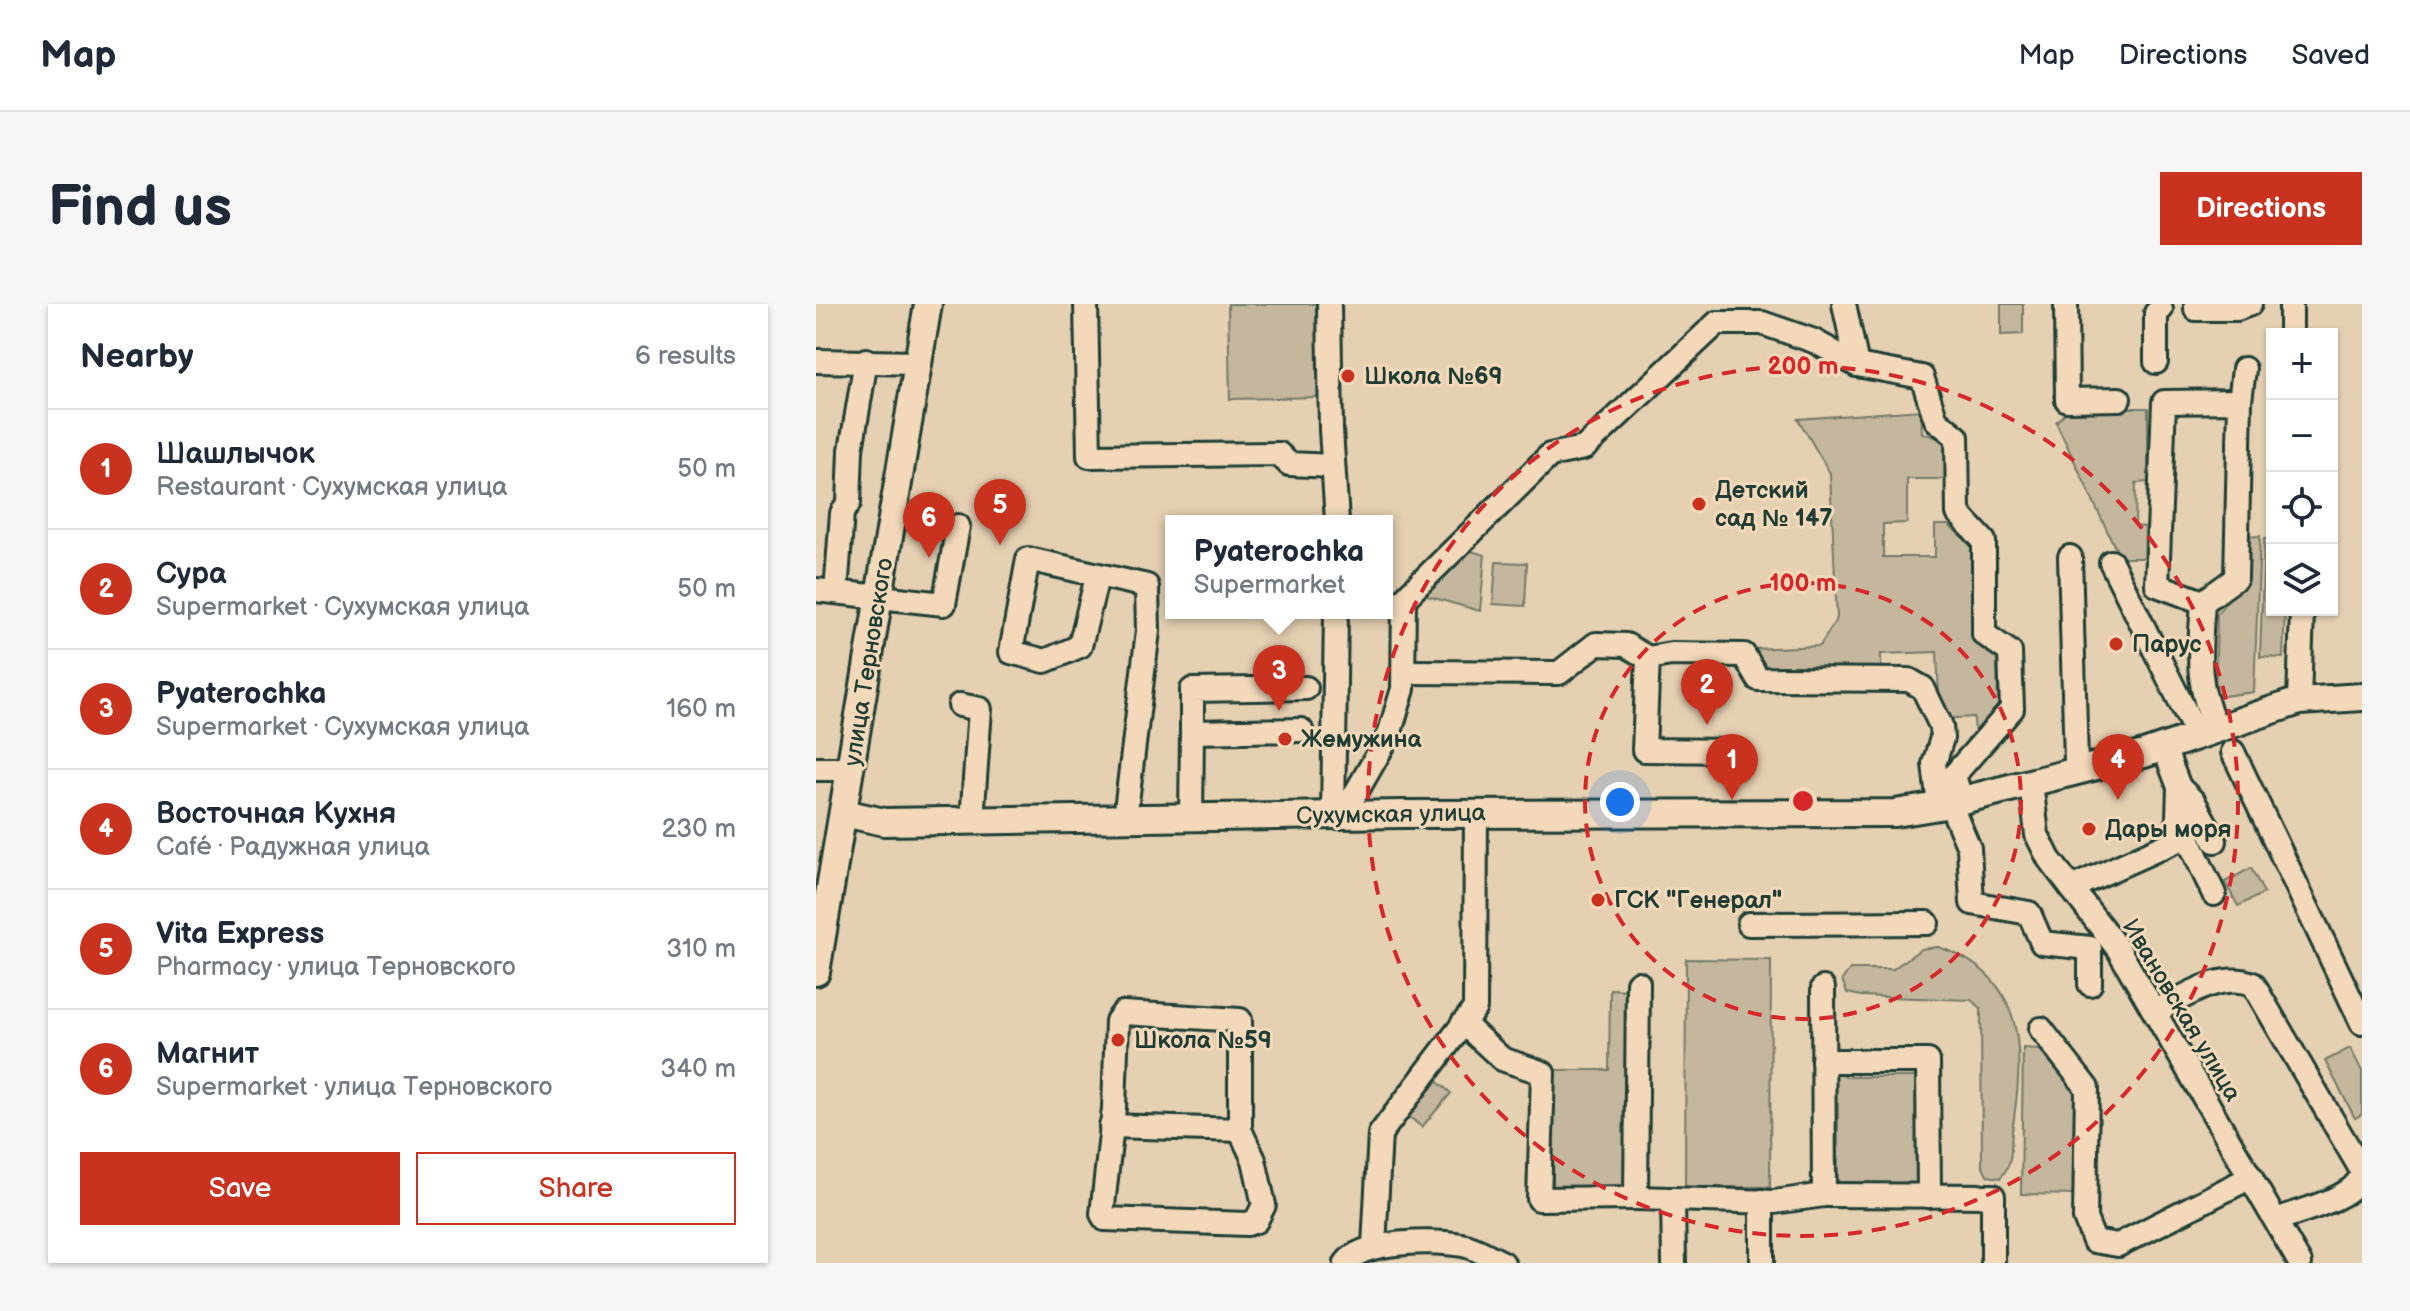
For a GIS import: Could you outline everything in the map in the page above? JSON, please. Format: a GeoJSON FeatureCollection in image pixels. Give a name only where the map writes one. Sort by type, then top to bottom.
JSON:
{"type":"FeatureCollection","features":[{"type":"Feature","properties":{"kind":"main road","name":"улица Терновского"},"geometry":{"type":"LineString","coordinates":[[816,972],[928,304]]}},
{"type":"Feature","properties":{"kind":"main road","name":"Сухумская улица"},"geometry":{"type":"LineString","coordinates":[[844,813],[884,822],[1341,814],[1895,813],[1950,803],[2164,748],[2299,701],[2362,697]]}},
{"type":"Feature","properties":{"kind":"street"},"geometry":{"type":"LineString","coordinates":[[1086,304],[1089,456],[1279,454],[1289,464],[1333,466]]}},
{"type":"Feature","properties":{"kind":"street"},"geometry":{"type":"LineString","coordinates":[[1329,304],[1337,515]]}},
{"type":"Feature","properties":{"kind":"street"},"geometry":{"type":"LineString","coordinates":[[1844,304],[1857,365]]}},
{"type":"Feature","properties":{"kind":"street"},"geometry":{"type":"LineString","coordinates":[[2066,304],[2067,400],[2119,399]]}},
{"type":"Feature","properties":{"kind":"street"},"geometry":{"type":"LineString","coordinates":[[2156,362],[2156,313],[2161,307],[2237,309],[2250,304]]}},
{"type":"Feature","properties":{"kind":"street"},"geometry":{"type":"LineString","coordinates":[[2291,304],[2291,328]]}},
{"type":"Feature","properties":{"kind":"street"},"geometry":{"type":"LineString","coordinates":[[1341,814],[1389,735],[1403,689],[1402,612],[1404,599],[1412,588],[1550,455],[1584,448],[1717,323],[1763,313],[1857,365],[1922,377],[1936,420],[1957,437],[1958,513],[1984,541],[1984,634],[2010,652],[2012,709],[1954,775],[1950,803]]}},
{"type":"Feature","properties":{"kind":"street"},"geometry":{"type":"LineString","coordinates":[[866,360],[851,450],[849,503],[842,513],[826,591],[944,604],[958,526]]}},
{"type":"Feature","properties":{"kind":"street"},"geometry":{"type":"LineString","coordinates":[[816,361],[920,363]]}},
{"type":"Feature","properties":{"kind":"street"},"geometry":{"type":"LineString","coordinates":[[2203,602],[2236,578],[2240,401],[2244,369]]}},
{"type":"Feature","properties":{"kind":"street"},"geometry":{"type":"LineString","coordinates":[[2203,602],[2157,585],[2164,402],[2240,401]]}},
{"type":"Feature","properties":{"kind":"street"},"geometry":{"type":"LineString","coordinates":[[2070,557],[2076,761]]}},
{"type":"Feature","properties":{"kind":"street"},"geometry":{"type":"LineString","coordinates":[[1097,577],[1080,646],[1045,661],[1011,652],[1028,559],[1147,586],[1146,647],[1125,818]]}},
{"type":"Feature","properties":{"kind":"street"},"geometry":{"type":"LineString","coordinates":[[2111,562],[2207,731]]}},
{"type":"Feature","properties":{"kind":"street"},"geometry":{"type":"LineString","coordinates":[[2203,602],[2198,676],[2207,709],[2207,731]]}},
{"type":"Feature","properties":{"kind":"street"},"geometry":{"type":"LineString","coordinates":[[2299,701],[2302,616]]}},
{"type":"Feature","properties":{"kind":"street"},"geometry":{"type":"LineString","coordinates":[[1336,619],[1341,814]]}},
{"type":"Feature","properties":{"kind":"street"},"geometry":{"type":"LineString","coordinates":[[1404,672],[1559,673],[1596,644],[1626,645],[1648,658],[1671,654],[1744,655],[1758,679],[1909,680],[1923,688],[1941,726],[1942,738],[1934,764],[1969,848],[1972,903],[2029,913],[2042,943],[2090,948],[2090,984]]}},
{"type":"Feature","properties":{"kind":"street"},"geometry":{"type":"LineString","coordinates":[[1648,658],[1644,750],[1736,751]]}},
{"type":"Feature","properties":{"kind":"street"},"geometry":{"type":"LineString","coordinates":[[1191,817],[1192,690],[1306,688]]}},
{"type":"Feature","properties":{"kind":"street"},"geometry":{"type":"LineString","coordinates":[[960,705],[980,709],[972,820]]}},
{"type":"Feature","properties":{"kind":"street"},"geometry":{"type":"LineString","coordinates":[[1192,732],[1301,730]]}},
{"type":"Feature","properties":{"kind":"street"},"geometry":{"type":"LineString","coordinates":[[2164,748],[2179,787],[2178,817],[2214,894]]}},
{"type":"Feature","properties":{"kind":"street"},"geometry":{"type":"LineString","coordinates":[[2233,752],[2362,1023]]}},
{"type":"Feature","properties":{"kind":"street"},"geometry":{"type":"LineString","coordinates":[[816,769],[851,769]]}},
{"type":"Feature","properties":{"kind":"street","name":"Ивановская улица"},"geometry":{"type":"LineString","coordinates":[[2031,782],[2037,835],[2049,859],[2118,949],[2300,1263]]}},
{"type":"Feature","properties":{"kind":"street"},"geometry":{"type":"LineString","coordinates":[[2179,787],[2194,802],[2215,841]]}},
{"type":"Feature","properties":{"kind":"street"},"geometry":{"type":"LineString","coordinates":[[1374,1246],[1380,1134],[1475,1008],[1476,813]]}},
{"type":"Feature","properties":{"kind":"street"},"geometry":{"type":"LineString","coordinates":[[2071,888],[2187,836]]}},
{"type":"Feature","properties":{"kind":"street"},"geometry":{"type":"LineString","coordinates":[[1749,924],[1927,923]]}},
{"type":"Feature","properties":{"kind":"street"},"geometry":{"type":"LineString","coordinates":[[2155,1011],[2224,979],[2253,984],[2311,1081],[2362,1177],[2354,1191],[2276,1220]]}},
{"type":"Feature","properties":{"kind":"street"},"geometry":{"type":"LineString","coordinates":[[1636,1198],[1638,983]]}},
{"type":"Feature","properties":{"kind":"street"},"geometry":{"type":"LineString","coordinates":[[1823,988],[1824,1195]]}},
{"type":"Feature","properties":{"kind":"street"},"geometry":{"type":"LineString","coordinates":[[1123,1013],[1240,1020],[1240,1130],[1254,1160],[1264,1205],[1256,1221],[1247,1224],[1111,1221],[1102,1214],[1111,1126],[1117,1021],[1123,1013]]}},
{"type":"Feature","properties":{"kind":"street"},"geometry":{"type":"LineString","coordinates":[[1463,1023],[1502,1059],[1543,1073],[1539,1199],[1762,1201],[1824,1195],[1993,1196],[1993,1263]]}},
{"type":"Feature","properties":{"kind":"street"},"geometry":{"type":"LineString","coordinates":[[2041,1029],[2087,1088],[2085,1218],[2094,1241],[2118,1245],[2251,1177]]}},
{"type":"Feature","properties":{"kind":"street"},"geometry":{"type":"LineString","coordinates":[[1823,1061],[1928,1061],[1929,1196]]}},
{"type":"Feature","properties":{"kind":"street"},"geometry":{"type":"LineString","coordinates":[[1111,1126],[1240,1130]]}},
{"type":"Feature","properties":{"kind":"street"},"geometry":{"type":"LineString","coordinates":[[1673,1199],[1674,1263]]}},
{"type":"Feature","properties":{"kind":"street"},"geometry":{"type":"LineString","coordinates":[[1762,1201],[1762,1263]]}},
{"type":"Feature","properties":{"kind":"street"},"geometry":{"type":"LineString","coordinates":[[1346,1263],[1354,1253],[1374,1246],[1464,1245],[1503,1263]]}},
{"type":"Feature","properties":{"kind":"shaded area"},"geometry":{"type":"Polygon","coordinates":[[[1228,304],[1322,304],[1325,397],[1230,399],[1228,304]]]}},
{"type":"Feature","properties":{"kind":"shaded area"},"geometry":{"type":"Polygon","coordinates":[[[2001,304],[2023,304],[2023,334],[2001,335],[2001,304]]]}},
{"type":"Feature","properties":{"kind":"shaded area"},"geometry":{"type":"Polygon","coordinates":[[[2070,408],[2148,408],[2148,482],[2136,483],[2135,526],[2145,527],[2144,558],[2120,558],[2056,422],[2070,408]]]}},
{"type":"Feature","properties":{"kind":"shaded area"},"geometry":{"type":"Polygon","coordinates":[[[1921,410],[1922,433],[1945,440],[1945,479],[1907,479],[1907,523],[1883,524],[1883,557],[1935,557],[1935,525],[1948,525],[1974,547],[1997,653],[1998,713],[1975,738],[1974,717],[1940,719],[1937,652],[1881,654],[1881,674],[1766,671],[1752,649],[1820,646],[1837,618],[1830,473],[1798,419],[1921,410]]]}},
{"type":"Feature","properties":{"kind":"shaded area"},"geometry":{"type":"Polygon","coordinates":[[[2260,536],[2254,692],[2215,697],[2217,614],[2241,581],[2244,537],[2260,536]]]}},
{"type":"Feature","properties":{"kind":"shaded area"},"geometry":{"type":"Polygon","coordinates":[[[2266,539],[2266,616],[2285,616],[2283,658],[2260,657],[2266,539]]]}},
{"type":"Feature","properties":{"kind":"shaded area"},"geometry":{"type":"Polygon","coordinates":[[[1471,551],[1485,555],[1480,611],[1420,594],[1471,551]]]}},
{"type":"Feature","properties":{"kind":"shaded area"},"geometry":{"type":"Polygon","coordinates":[[[1496,562],[1527,563],[1525,606],[1493,604],[1496,562]]]}},
{"type":"Feature","properties":{"kind":"shaded area"},"geometry":{"type":"Polygon","coordinates":[[[2251,868],[2264,893],[2238,906],[2225,882],[2251,868]]]}},
{"type":"Feature","properties":{"kind":"shaded area"},"geometry":{"type":"Polygon","coordinates":[[[1938,947],[1968,960],[1990,977],[2005,998],[2014,1021],[2018,1047],[2016,1103],[2009,1162],[2000,1178],[1988,1176],[1982,1165],[1981,1008],[1971,1000],[1861,996],[1847,993],[1842,980],[1850,969],[1893,969],[1921,949],[1938,947]]]}},
{"type":"Feature","properties":{"kind":"shaded area"},"geometry":{"type":"Polygon","coordinates":[[[1686,959],[1771,960],[1770,1187],[1685,1187],[1686,959]]]}},
{"type":"Feature","properties":{"kind":"shaded area"},"geometry":{"type":"Polygon","coordinates":[[[1610,989],[1632,990],[1630,1190],[1553,1189],[1554,1070],[1609,1070],[1610,989]]]}},
{"type":"Feature","properties":{"kind":"shaded area"},"geometry":{"type":"Polygon","coordinates":[[[2023,1048],[2039,1049],[2078,1095],[2077,1195],[2021,1194],[2023,1048]]]}},
{"type":"Feature","properties":{"kind":"shaded area"},"geometry":{"type":"Polygon","coordinates":[[[2350,1048],[2362,1071],[2362,1114],[2355,1118],[2325,1061],[2350,1048]]]}},
{"type":"Feature","properties":{"kind":"shaded area"},"geometry":{"type":"Polygon","coordinates":[[[1829,1067],[1844,1067],[1845,1077],[1918,1077],[1918,1183],[1838,1183],[1838,1104],[1829,1104],[1829,1067]]]}},
{"type":"Feature","properties":{"kind":"shaded area"},"geometry":{"type":"Polygon","coordinates":[[[1427,1073],[1451,1093],[1422,1127],[1398,1108],[1427,1073]]]}},
{"type":"Feature","properties":{"kind":"place","name":"Школа №69"},"geometry":{"type":"Point","coordinates":[1348,376]}},
{"type":"Feature","properties":{"kind":"place","name":"Детский сад № 147"},"geometry":{"type":"Point","coordinates":[1699,504]}},
{"type":"Feature","properties":{"kind":"place","name":"Vita Express"},"geometry":{"type":"Point","coordinates":[1000,545]}},
{"type":"Feature","properties":{"kind":"place","name":"Магнит"},"geometry":{"type":"Point","coordinates":[929,558]}},
{"type":"Feature","properties":{"kind":"place","name":"Парус"},"geometry":{"type":"Point","coordinates":[2116,644]}},
{"type":"Feature","properties":{"kind":"place","name":"Pyaterochka"},"geometry":{"type":"Point","coordinates":[1279,711]}},
{"type":"Feature","properties":{"kind":"place","name":"Сура"},"geometry":{"type":"Point","coordinates":[1707,725]}},
{"type":"Feature","properties":{"kind":"place","name":"Жемужина"},"geometry":{"type":"Point","coordinates":[1285,739]}},
{"type":"Feature","properties":{"kind":"place","name":"Шашлычок"},"geometry":{"type":"Point","coordinates":[1732,800]}},
{"type":"Feature","properties":{"kind":"place","name":"Восточная Кухня"},"geometry":{"type":"Point","coordinates":[2118,800]}},
{"type":"Feature","properties":{"kind":"place","name":"Дары моря"},"geometry":{"type":"Point","coordinates":[2089,829]}},
{"type":"Feature","properties":{"kind":"place","name":"ГСК \"Генерал\""},"geometry":{"type":"Point","coordinates":[1598,900]}},
{"type":"Feature","properties":{"kind":"place","name":"Школа №59"},"geometry":{"type":"Point","coordinates":[1118,1040]}}]}
